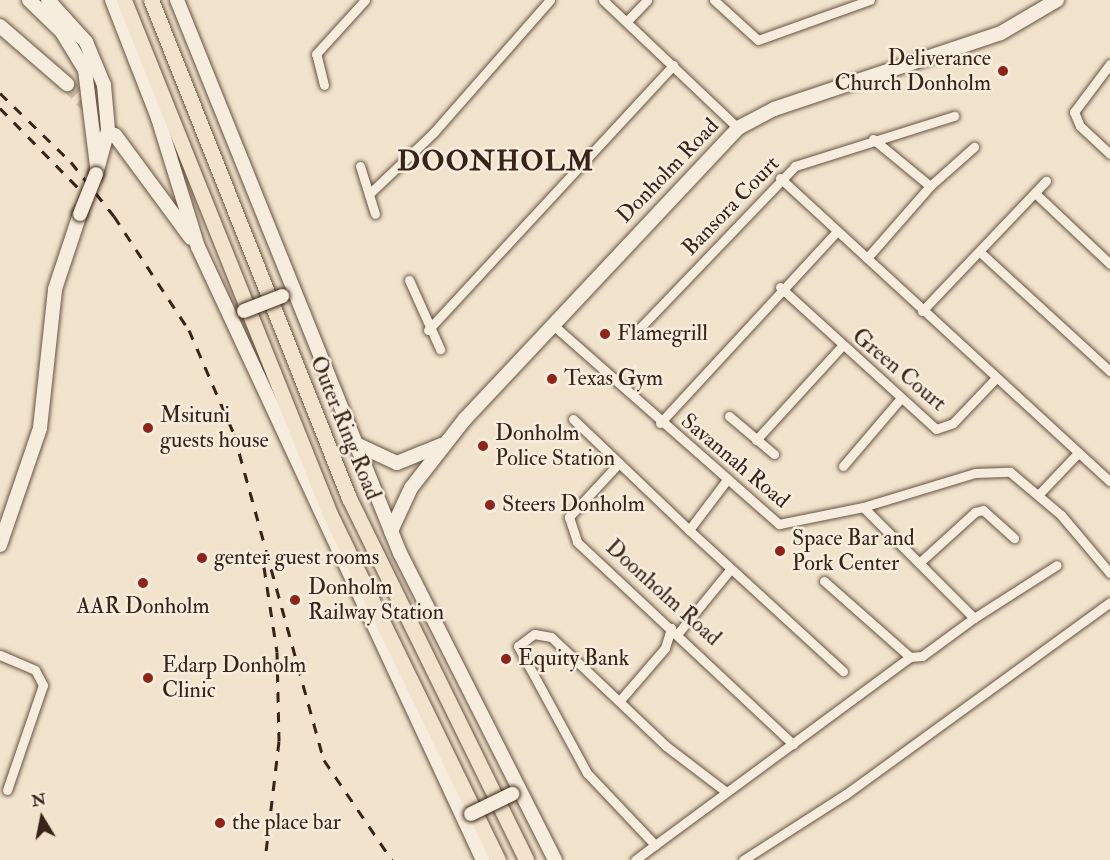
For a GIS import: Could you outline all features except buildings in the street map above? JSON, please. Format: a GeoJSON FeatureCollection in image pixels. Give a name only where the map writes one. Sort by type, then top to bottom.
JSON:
{"type":"FeatureCollection","features":[{"type":"Feature","properties":{"kind":"main road"},"geometry":{"type":"LineString","coordinates":[[29,0],[62,32],[84,70],[96,172]]}},
{"type":"Feature","properties":{"kind":"main road"},"geometry":{"type":"LineString","coordinates":[[0,545],[40,428],[55,289],[96,172],[108,130],[104,85],[86,42],[48,0]]}},
{"type":"Feature","properties":{"kind":"main road"},"geometry":{"type":"LineString","coordinates":[[112,0],[158,118],[198,247],[466,817],[483,860]]}},
{"type":"Feature","properties":{"kind":"main road","name":"Outer Ring Road"},"geometry":{"type":"LineString","coordinates":[[124,0],[330,514],[498,860]]}},
{"type":"Feature","properties":{"kind":"main road","name":"Outer Ring Road"},"geometry":{"type":"LineString","coordinates":[[151,0],[349,498],[526,860]]}},
{"type":"Feature","properties":{"kind":"main road","name":"Outer Ring Road"},"geometry":{"type":"LineString","coordinates":[[177,0],[288,293],[391,531],[450,658],[555,860]]}},
{"type":"Feature","properties":{"kind":"main road","name":"Donholm Road"},"geometry":{"type":"LineString","coordinates":[[443,444],[552,324],[738,128],[774,110],[1001,33],[1057,0]]}},
{"type":"Feature","properties":{"kind":"main road"},"geometry":{"type":"LineString","coordinates":[[0,26],[67,84]]}},
{"type":"Feature","properties":{"kind":"main road"},"geometry":{"type":"LineString","coordinates":[[115,135],[198,247]]}},
{"type":"Feature","properties":{"kind":"main road"},"geometry":{"type":"LineString","coordinates":[[230,316],[288,293]]}},
{"type":"Feature","properties":{"kind":"main road"},"geometry":{"type":"LineString","coordinates":[[354,443],[397,463],[443,444]]}},
{"type":"Feature","properties":{"kind":"main road"},"geometry":{"type":"LineString","coordinates":[[391,531],[411,488],[443,444]]}},
{"type":"Feature","properties":{"kind":"main road"},"geometry":{"type":"LineString","coordinates":[[466,817],[518,791]]}},
{"type":"Feature","properties":{"kind":"street"},"geometry":{"type":"LineString","coordinates":[[324,85],[316,54],[364,0]]}},
{"type":"Feature","properties":{"kind":"street"},"geometry":{"type":"LineString","coordinates":[[369,194],[434,132],[550,0]]}},
{"type":"Feature","properties":{"kind":"street"},"geometry":{"type":"LineString","coordinates":[[603,0],[738,128]]}},
{"type":"Feature","properties":{"kind":"street"},"geometry":{"type":"LineString","coordinates":[[627,21],[647,0]]}},
{"type":"Feature","properties":{"kind":"street"},"geometry":{"type":"LineString","coordinates":[[714,0],[758,40],[869,0]]}},
{"type":"Feature","properties":{"kind":"street"},"geometry":{"type":"LineString","coordinates":[[1110,64],[1074,112],[1080,126],[1110,154]]}},
{"type":"Feature","properties":{"kind":"street"},"geometry":{"type":"LineString","coordinates":[[428,330],[673,65]]}},
{"type":"Feature","properties":{"kind":"street","name":"Bansora Court"},"geometry":{"type":"LineString","coordinates":[[636,332],[780,178],[795,166],[873,139],[954,116]]}},
{"type":"Feature","properties":{"kind":"street"},"geometry":{"type":"LineString","coordinates":[[873,139],[930,186]]}},
{"type":"Feature","properties":{"kind":"street"},"geometry":{"type":"LineString","coordinates":[[867,258],[930,186],[974,147]]}},
{"type":"Feature","properties":{"kind":"street"},"geometry":{"type":"LineString","coordinates":[[360,166],[375,213]]}},
{"type":"Feature","properties":{"kind":"street"},"geometry":{"type":"LineString","coordinates":[[780,178],[994,380],[1110,481]]}},
{"type":"Feature","properties":{"kind":"street"},"geometry":{"type":"LineString","coordinates":[[922,310],[981,253],[1046,181]]}},
{"type":"Feature","properties":{"kind":"street"},"geometry":{"type":"LineString","coordinates":[[1036,194],[1110,264]]}},
{"type":"Feature","properties":{"kind":"street"},"geometry":{"type":"LineString","coordinates":[[660,423],[780,287],[837,231]]}},
{"type":"Feature","properties":{"kind":"street"},"geometry":{"type":"LineString","coordinates":[[981,253],[1110,371]]}},
{"type":"Feature","properties":{"kind":"street"},"geometry":{"type":"LineString","coordinates":[[409,280],[428,330],[440,349]]}},
{"type":"Feature","properties":{"kind":"street","name":"Green Court"},"geometry":{"type":"LineString","coordinates":[[780,287],[841,347],[930,425],[945,428],[994,380]]}},
{"type":"Feature","properties":{"kind":"street","name":"Savannah Road"},"geometry":{"type":"LineString","coordinates":[[552,324],[660,423],[779,524],[863,507],[998,470],[1021,476],[1039,494]]}},
{"type":"Feature","properties":{"kind":"street"},"geometry":{"type":"LineString","coordinates":[[756,440],[841,347]]}},
{"type":"Feature","properties":{"kind":"street"},"geometry":{"type":"LineString","coordinates":[[843,466],[900,399]]}},
{"type":"Feature","properties":{"kind":"street"},"geometry":{"type":"LineString","coordinates":[[729,416],[774,454]]}},
{"type":"Feature","properties":{"kind":"street"},"geometry":{"type":"LineString","coordinates":[[573,419],[729,571],[843,671]]}},
{"type":"Feature","properties":{"kind":"street"},"geometry":{"type":"LineString","coordinates":[[1078,453],[1039,494],[1110,573]]}},
{"type":"Feature","properties":{"kind":"street","name":"Doonholm Road"},"geometry":{"type":"LineString","coordinates":[[620,464],[582,500],[569,526],[594,560],[675,630],[793,744]]}},
{"type":"Feature","properties":{"kind":"street"},"geometry":{"type":"LineString","coordinates":[[689,530],[726,481]]}},
{"type":"Feature","properties":{"kind":"street"},"geometry":{"type":"LineString","coordinates":[[863,507],[974,618]]}},
{"type":"Feature","properties":{"kind":"street"},"geometry":{"type":"LineString","coordinates":[[919,563],[975,512],[983,510],[1014,538]]}},
{"type":"Feature","properties":{"kind":"street"},"geometry":{"type":"LineString","coordinates":[[635,860],[655,845],[677,834],[725,791],[793,744],[910,657],[922,656],[974,618],[1057,565]]}},
{"type":"Feature","properties":{"kind":"street"},"geometry":{"type":"LineString","coordinates":[[622,698],[665,648],[675,630],[729,571]]}},
{"type":"Feature","properties":{"kind":"street"},"geometry":{"type":"LineString","coordinates":[[824,581],[910,657]]}},
{"type":"Feature","properties":{"kind":"street"},"geometry":{"type":"LineString","coordinates":[[743,860],[846,794],[1110,602]]}},
{"type":"Feature","properties":{"kind":"street"},"geometry":{"type":"LineString","coordinates":[[655,845],[587,773],[518,646],[534,634],[551,637],[622,698],[666,746],[725,791]]}},
{"type":"Feature","properties":{"kind":"street"},"geometry":{"type":"LineString","coordinates":[[0,655],[35,670],[43,685],[7,790]]}},
{"type":"Feature","properties":{"kind":"tunnel"},"geometry":{"type":"LineString","coordinates":[[67,84],[111,131]]}},
{"type":"Feature","properties":{"kind":"railway"},"geometry":{"type":"LineString","coordinates":[[0,93],[71,162],[114,216],[189,330],[234,434],[324,760],[392,860]]}},
{"type":"Feature","properties":{"kind":"railway"},"geometry":{"type":"LineString","coordinates":[[0,108],[90,200]]}},
{"type":"Feature","properties":{"kind":"railway"},"geometry":{"type":"LineString","coordinates":[[264,567],[277,652],[279,741],[265,860]]}},
{"type":"Feature","properties":{"kind":"place","name":"Deliverance Church Donholm"},"geometry":{"type":"Point","coordinates":[1003,71]}},
{"type":"Feature","properties":{"kind":"place","name":"Flamegrill"},"geometry":{"type":"Point","coordinates":[605,334]}},
{"type":"Feature","properties":{"kind":"place","name":"Texas Gym"},"geometry":{"type":"Point","coordinates":[552,379]}},
{"type":"Feature","properties":{"kind":"place","name":"Msituni guests house"},"geometry":{"type":"Point","coordinates":[148,428]}},
{"type":"Feature","properties":{"kind":"place","name":"Donholm Police Station"},"geometry":{"type":"Point","coordinates":[483,446]}},
{"type":"Feature","properties":{"kind":"place","name":"Steers Donholm"},"geometry":{"type":"Point","coordinates":[490,505]}},
{"type":"Feature","properties":{"kind":"place","name":"Space Bar and Pork Center"},"geometry":{"type":"Point","coordinates":[780,551]}},
{"type":"Feature","properties":{"kind":"place","name":"genter guest rooms"},"geometry":{"type":"Point","coordinates":[202,558]}},
{"type":"Feature","properties":{"kind":"place","name":"AAR Donholm"},"geometry":{"type":"Point","coordinates":[143,583]}},
{"type":"Feature","properties":{"kind":"place","name":"Donholm Railway Station"},"geometry":{"type":"Point","coordinates":[295,600]}},
{"type":"Feature","properties":{"kind":"place","name":"Equity Bank"},"geometry":{"type":"Point","coordinates":[506,659]}},
{"type":"Feature","properties":{"kind":"place","name":"Edarp Donholm Clinic"},"geometry":{"type":"Point","coordinates":[148,678]}},
{"type":"Feature","properties":{"kind":"place","name":"the place bar"},"geometry":{"type":"Point","coordinates":[220,823]}},
{"type":"Feature","properties":{"kind":"district","name":"DOONHOLM"},"geometry":{"type":"Point","coordinates":[496,162]}}]}
